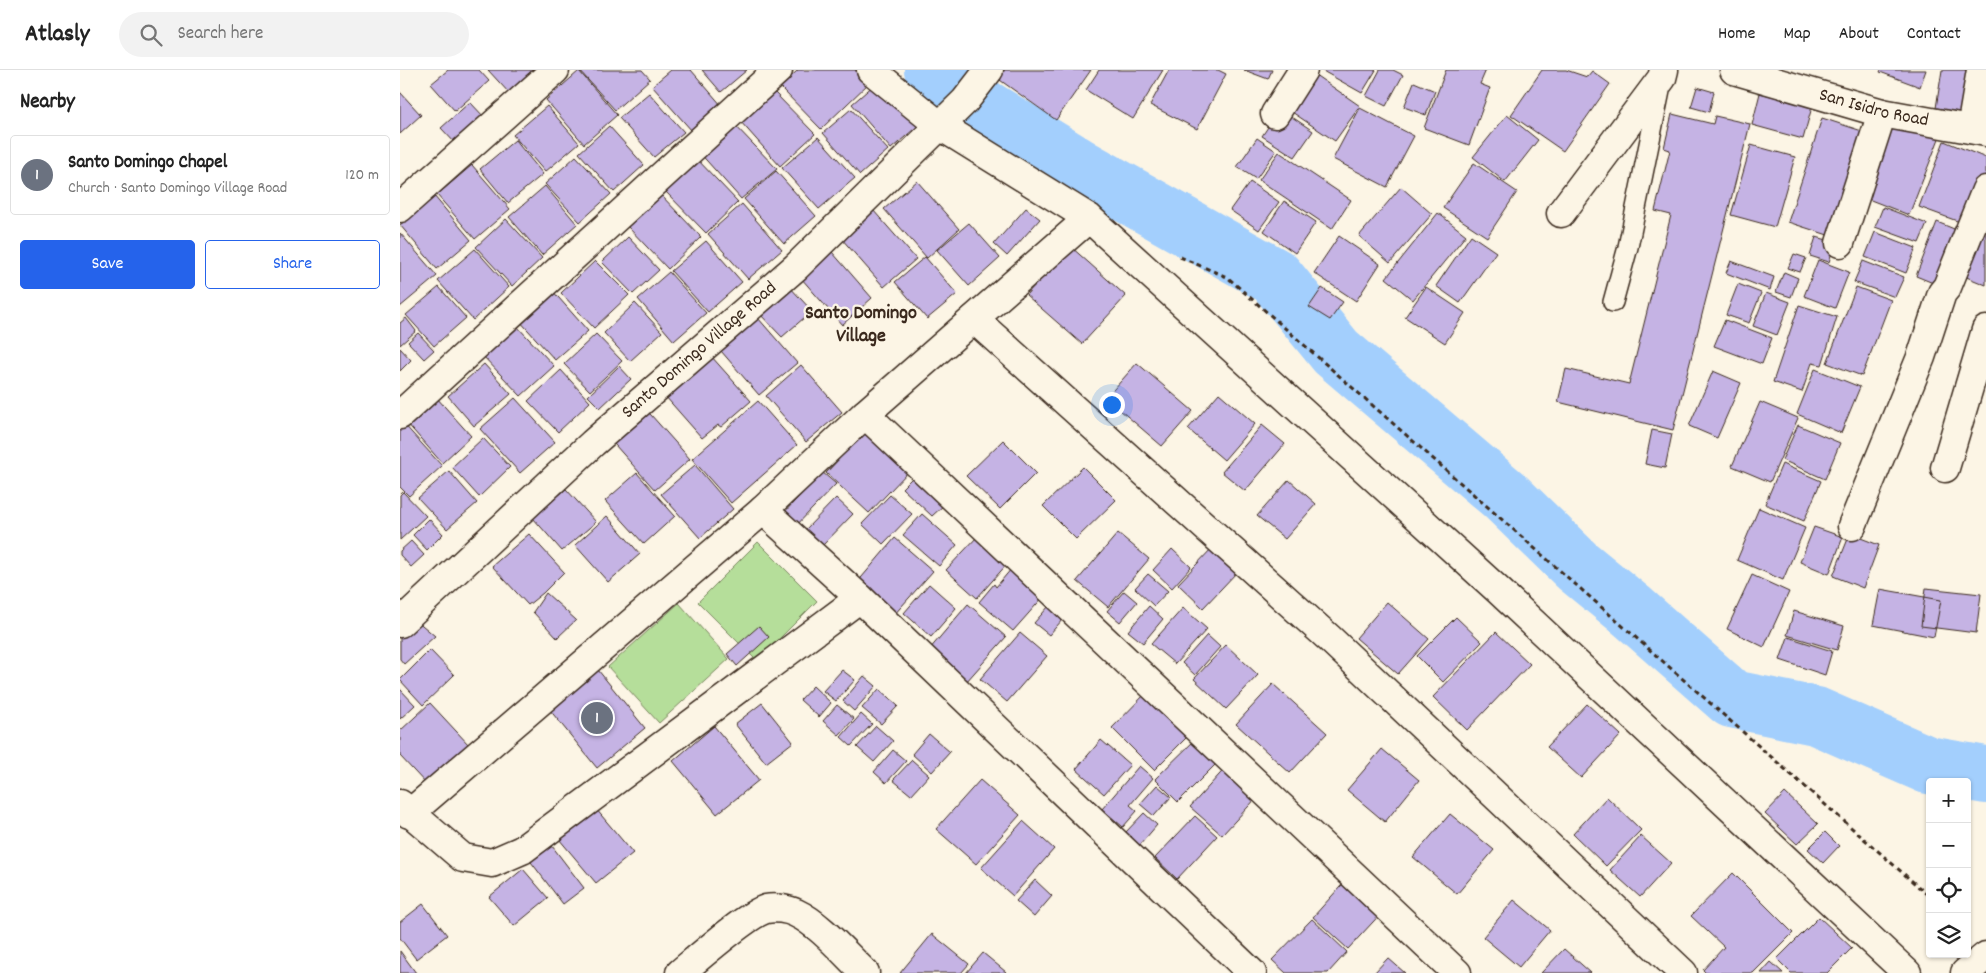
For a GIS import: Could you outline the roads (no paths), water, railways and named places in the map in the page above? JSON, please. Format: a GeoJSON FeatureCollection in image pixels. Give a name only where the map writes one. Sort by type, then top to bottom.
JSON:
{"type":"FeatureCollection","features":[{"type":"Feature","properties":{"kind":"street"},"geometry":{"type":"LineString","coordinates":[[400,208],[555,70]]}},
{"type":"Feature","properties":{"kind":"street"},"geometry":{"type":"LineString","coordinates":[[400,415],[778,70]]}},
{"type":"Feature","properties":{"kind":"street"},"geometry":{"type":"LineString","coordinates":[[872,70],[939,125],[1089,218],[1498,590],[1907,973]]}},
{"type":"Feature","properties":{"kind":"street"},"geometry":{"type":"LineString","coordinates":[[1274,114],[1303,70]]}},
{"type":"Feature","properties":{"kind":"street","name":"San Isidro Road"},"geometry":{"type":"LineString","coordinates":[[1734,70],[1882,113],[1979,131]]}},
{"type":"Feature","properties":{"kind":"street"},"geometry":{"type":"LineString","coordinates":[[1979,131],[1981,70]]}},
{"type":"Feature","properties":{"kind":"street","name":"Santo Domingo Village Road"},"geometry":{"type":"LineString","coordinates":[[400,622],[593,443],[796,267],[965,101],[986,73]]}},
{"type":"Feature","properties":{"kind":"street"},"geometry":{"type":"LineString","coordinates":[[1561,213],[1663,74]]}},
{"type":"Feature","properties":{"kind":"street"},"geometry":{"type":"LineString","coordinates":[[1840,244],[1882,113]]}},
{"type":"Feature","properties":{"kind":"street"},"geometry":{"type":"LineString","coordinates":[[1852,526],[1921,357],[1942,293],[1947,287],[1986,190]]}},
{"type":"Feature","properties":{"kind":"street"},"geometry":{"type":"LineString","coordinates":[[860,598],[522,850],[492,863],[463,858],[404,809],[763,510],[865,414],[1089,218]]}},
{"type":"Feature","properties":{"kind":"street"},"geometry":{"type":"LineString","coordinates":[[974,319],[1329,638],[1683,973]]}},
{"type":"Feature","properties":{"kind":"street"},"geometry":{"type":"LineString","coordinates":[[1945,468],[1986,330]]}},
{"type":"Feature","properties":{"kind":"street"},"geometry":{"type":"LineString","coordinates":[[865,414],[1457,973]]}},
{"type":"Feature","properties":{"kind":"street"},"geometry":{"type":"LineString","coordinates":[[763,510],[860,598],[1252,973]]}},
{"type":"Feature","properties":{"kind":"street"},"geometry":{"type":"LineString","coordinates":[[680,973],[751,917],[766,909],[783,909],[795,912],[808,920],[866,973]]}},
{"type":"Feature","properties":{"kind":"street"},"geometry":{"type":"LineString","coordinates":[[1965,973],[1986,956]]}},
{"type":"Feature","properties":{"kind":"lane"},"geometry":{"type":"LineString","coordinates":[[1613,302],[1628,247],[1663,74]]}},
{"type":"Feature","properties":{"kind":"waterway"},"geometry":{"type":"LineString","coordinates":[[933,70],[961,94],[1081,168],[1275,277],[1336,352],[1504,495],[1577,566],[1632,611],[1732,699],[1816,716],[1928,765],[1986,775]]}},
{"type":"Feature","properties":{"kind":"place","name":"Santo Domingo Chapel"},"geometry":{"type":"Point","coordinates":[597,718]}},
{"type":"Feature","properties":{"kind":"district","name":"Santo Domingo Village"},"geometry":{"type":"Point","coordinates":[861,326]}}]}
